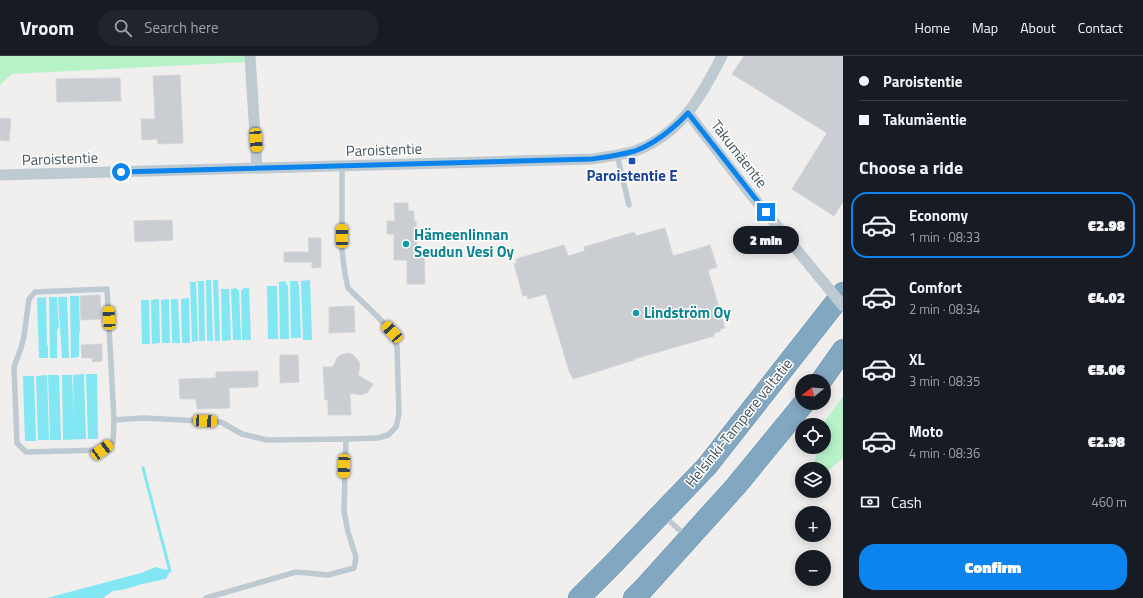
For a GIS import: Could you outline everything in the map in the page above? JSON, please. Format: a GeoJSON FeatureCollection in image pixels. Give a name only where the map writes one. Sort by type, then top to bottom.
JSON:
{"type":"FeatureCollection","features":[{"type":"Feature","properties":{"kind":"highway","name":"Helsinki-Tampere valtatie"},"geometry":{"type":"LineString","coordinates":[[579,598],[708,466],[843,293]]}},
{"type":"Feature","properties":{"kind":"highway"},"geometry":{"type":"LineString","coordinates":[[826,374],[843,350]]}},
{"type":"Feature","properties":{"kind":"highway"},"geometry":{"type":"LineString","coordinates":[[634,598],[736,486],[798,410]]}},
{"type":"Feature","properties":{"kind":"street"},"geometry":{"type":"LineString","coordinates":[[250,56],[257,168]]}},
{"type":"Feature","properties":{"kind":"street","name":"Paroistentie"},"geometry":{"type":"LineString","coordinates":[[0,175],[592,159],[634,151],[663,136],[688,113],[697,101],[722,56]]}},
{"type":"Feature","properties":{"kind":"street","name":"Takumäentie"},"geometry":{"type":"LineString","coordinates":[[688,113],[748,191],[843,306]]}},
{"type":"Feature","properties":{"kind":"lane"},"geometry":{"type":"LineString","coordinates":[[616,155],[629,205]]}},
{"type":"Feature","properties":{"kind":"lane"},"geometry":{"type":"LineString","coordinates":[[114,420],[143,418],[221,422],[242,434],[267,440],[378,438],[388,435],[396,426],[399,414],[397,347],[392,332],[348,288],[342,250],[342,166]]}},
{"type":"Feature","properties":{"kind":"lane"},"geometry":{"type":"LineString","coordinates":[[107,289],[114,420],[113,442],[102,450],[26,452],[17,444],[14,368],[24,336],[29,299],[35,292],[107,289]]}},
{"type":"Feature","properties":{"kind":"lane"},"geometry":{"type":"LineString","coordinates":[[206,598],[296,572],[328,575],[354,568],[356,557],[348,532],[344,511],[346,439]]}},
{"type":"Feature","properties":{"kind":"lane"},"geometry":{"type":"LineString","coordinates":[[661,514],[689,539]]}},
{"type":"Feature","properties":{"kind":"green space"},"geometry":{"type":"Polygon","coordinates":[[[0,56],[246,56],[247,62],[12,74],[0,85],[0,56]]]}},
{"type":"Feature","properties":{"kind":"green space"},"geometry":{"type":"Polygon","coordinates":[[[843,396],[843,460],[842,459],[831,468],[831,462],[814,462],[817,454],[831,454],[831,418],[827,418],[843,396]]]}},
{"type":"Feature","properties":{"kind":"water"},"geometry":{"type":"Polygon","coordinates":[[[206,280],[211,280],[213,341],[207,341],[206,280]]]}},
{"type":"Feature","properties":{"kind":"water"},"geometry":{"type":"Polygon","coordinates":[[[213,280],[218,280],[220,341],[215,341],[213,280]]]}},
{"type":"Feature","properties":{"kind":"water"},"geometry":{"type":"Polygon","coordinates":[[[310,280],[312,340],[303,340],[301,281],[310,280]]]}},
{"type":"Feature","properties":{"kind":"water"},"geometry":{"type":"Polygon","coordinates":[[[198,281],[204,281],[205,341],[199,341],[198,281]]]}},
{"type":"Feature","properties":{"kind":"water"},"geometry":{"type":"Polygon","coordinates":[[[286,281],[288,286],[289,339],[280,339],[279,282],[286,281]]]}},
{"type":"Feature","properties":{"kind":"water"},"geometry":{"type":"Polygon","coordinates":[[[290,281],[298,281],[299,285],[301,338],[291,338],[290,281]]]}},
{"type":"Feature","properties":{"kind":"water"},"geometry":{"type":"Polygon","coordinates":[[[190,282],[196,282],[198,341],[192,342],[190,282]]]}},
{"type":"Feature","properties":{"kind":"water"},"geometry":{"type":"Polygon","coordinates":[[[267,286],[277,286],[278,339],[268,339],[267,286]]]}},
{"type":"Feature","properties":{"kind":"water"},"geometry":{"type":"Polygon","coordinates":[[[237,288],[237,290],[239,290],[241,340],[233,340],[231,289],[237,288]]]}},
{"type":"Feature","properties":{"kind":"water"},"geometry":{"type":"Polygon","coordinates":[[[243,288],[249,288],[251,340],[242,340],[241,290],[243,290],[243,288]]]}},
{"type":"Feature","properties":{"kind":"water"},"geometry":{"type":"Polygon","coordinates":[[[221,289],[229,289],[231,340],[222,341],[221,289]]]}},
{"type":"Feature","properties":{"kind":"water"},"geometry":{"type":"Polygon","coordinates":[[[70,296],[79,296],[80,332],[79,357],[71,358],[70,296]]]}},
{"type":"Feature","properties":{"kind":"water"},"geometry":{"type":"Polygon","coordinates":[[[46,297],[48,358],[39,358],[37,298],[46,297]]]}},
{"type":"Feature","properties":{"kind":"water"},"geometry":{"type":"Polygon","coordinates":[[[49,297],[57,297],[59,327],[57,330],[57,358],[50,358],[49,297]]]}},
{"type":"Feature","properties":{"kind":"water"},"geometry":{"type":"Polygon","coordinates":[[[58,297],[67,297],[69,358],[62,358],[58,297]]]}},
{"type":"Feature","properties":{"kind":"water"},"geometry":{"type":"Polygon","coordinates":[[[189,298],[190,343],[182,343],[181,299],[189,298]]]}},
{"type":"Feature","properties":{"kind":"water"},"geometry":{"type":"Polygon","coordinates":[[[159,299],[160,343],[152,344],[151,300],[159,299]]]}},
{"type":"Feature","properties":{"kind":"water"},"geometry":{"type":"Polygon","coordinates":[[[169,299],[170,343],[162,343],[161,300],[169,299]]]}},
{"type":"Feature","properties":{"kind":"water"},"geometry":{"type":"Polygon","coordinates":[[[171,299],[178,299],[180,343],[172,343],[171,299]]]}},
{"type":"Feature","properties":{"kind":"water"},"geometry":{"type":"Polygon","coordinates":[[[141,300],[149,300],[150,344],[142,344],[141,300]]]}},
{"type":"Feature","properties":{"kind":"water"},"geometry":{"type":"Polygon","coordinates":[[[84,374],[86,439],[63,440],[62,375],[72,375],[74,420],[73,375],[84,374]]]}},
{"type":"Feature","properties":{"kind":"water"},"geometry":{"type":"Polygon","coordinates":[[[86,374],[97,374],[98,439],[88,439],[86,374]]]}},
{"type":"Feature","properties":{"kind":"water"},"geometry":{"type":"Polygon","coordinates":[[[47,375],[49,440],[38,440],[36,376],[47,375]]]}},
{"type":"Feature","properties":{"kind":"water"},"geometry":{"type":"Polygon","coordinates":[[[48,375],[59,375],[61,440],[50,440],[48,375]]]}},
{"type":"Feature","properties":{"kind":"water"},"geometry":{"type":"Polygon","coordinates":[[[23,376],[34,376],[36,441],[25,441],[23,376]]]}},
{"type":"Feature","properties":{"kind":"water"},"geometry":{"type":"Polygon","coordinates":[[[156,567],[170,571],[166,579],[113,591],[103,598],[47,598],[141,573],[156,567]]]}},
{"type":"Feature","properties":{"kind":"building"},"geometry":{"type":"Polygon","coordinates":[[[744,56],[843,56],[843,202],[834,216],[792,189],[827,133],[732,74],[744,56]]]}},
{"type":"Feature","properties":{"kind":"building"},"geometry":{"type":"Polygon","coordinates":[[[180,75],[183,143],[158,144],[157,139],[142,140],[141,119],[155,119],[153,76],[180,75]]]}},
{"type":"Feature","properties":{"kind":"building"},"geometry":{"type":"Polygon","coordinates":[[[120,78],[121,101],[57,102],[56,79],[120,78]]]}},
{"type":"Feature","properties":{"kind":"building"},"geometry":{"type":"Polygon","coordinates":[[[0,118],[11,119],[9,141],[0,140],[0,118]]]}},
{"type":"Feature","properties":{"kind":"building","name":"Hämeenlinnan Seudun Vesi Oy"},"geometry":{"type":"Polygon","coordinates":[[[394,203],[408,203],[408,211],[414,211],[414,221],[416,221],[417,254],[424,254],[425,284],[407,284],[407,261],[394,260],[394,234],[387,234],[387,221],[395,221],[394,203]]]}},
{"type":"Feature","properties":{"kind":"building"},"geometry":{"type":"Polygon","coordinates":[[[172,220],[173,240],[135,242],[134,221],[172,220]]]}},
{"type":"Feature","properties":{"kind":"building","name":"Lindström Oy"},"geometry":{"type":"Polygon","coordinates":[[[665,228],[673,256],[710,245],[717,267],[708,270],[725,328],[714,333],[714,336],[634,359],[573,379],[570,374],[546,294],[528,299],[527,295],[523,296],[514,264],[517,263],[516,259],[564,245],[568,256],[585,251],[584,247],[634,232],[636,236],[665,228]]]}},
{"type":"Feature","properties":{"kind":"building"},"geometry":{"type":"Polygon","coordinates":[[[308,238],[321,238],[321,267],[312,268],[312,262],[284,262],[284,252],[309,252],[308,238]]]}},
{"type":"Feature","properties":{"kind":"building"},"geometry":{"type":"Polygon","coordinates":[[[100,295],[101,319],[81,320],[80,296],[100,295]]]}},
{"type":"Feature","properties":{"kind":"building"},"geometry":{"type":"Polygon","coordinates":[[[354,306],[355,332],[329,333],[329,307],[354,306]]]}},
{"type":"Feature","properties":{"kind":"building"},"geometry":{"type":"Polygon","coordinates":[[[102,344],[102,361],[92,362],[92,358],[82,358],[81,345],[102,344]]]}},
{"type":"Feature","properties":{"kind":"building"},"geometry":{"type":"Polygon","coordinates":[[[349,353],[358,360],[360,365],[358,375],[373,384],[367,393],[361,395],[350,393],[351,415],[328,415],[328,400],[325,400],[323,367],[333,367],[340,355],[349,353]]]}},
{"type":"Feature","properties":{"kind":"building"},"geometry":{"type":"Polygon","coordinates":[[[280,355],[298,355],[299,382],[280,383],[280,355]]]}},
{"type":"Feature","properties":{"kind":"building"},"geometry":{"type":"Polygon","coordinates":[[[258,371],[258,387],[229,388],[230,408],[197,409],[196,399],[180,399],[179,379],[216,378],[216,372],[258,371]]]}},
{"type":"Feature","properties":{"kind":"waterway"},"geometry":{"type":"LineString","coordinates":[[143,468],[170,571],[167,571]]}},
{"type":"Feature","properties":{"kind":"place","name":"Paroistentie E"},"geometry":{"type":"Point","coordinates":[632,161]}},
{"type":"Feature","properties":{"kind":"place","name":"Hämeenlinnan Seudun Vesi Oy"},"geometry":{"type":"Point","coordinates":[406,244]}},
{"type":"Feature","properties":{"kind":"place","name":"Lindström Oy"},"geometry":{"type":"Point","coordinates":[636,313]}},
{"type":"Feature","properties":{"kind":"route"},"geometry":{"type":"LineString","coordinates":[[121,172],[592,159],[634,151],[650,144],[663,136],[688,113],[766,212]]}}]}
